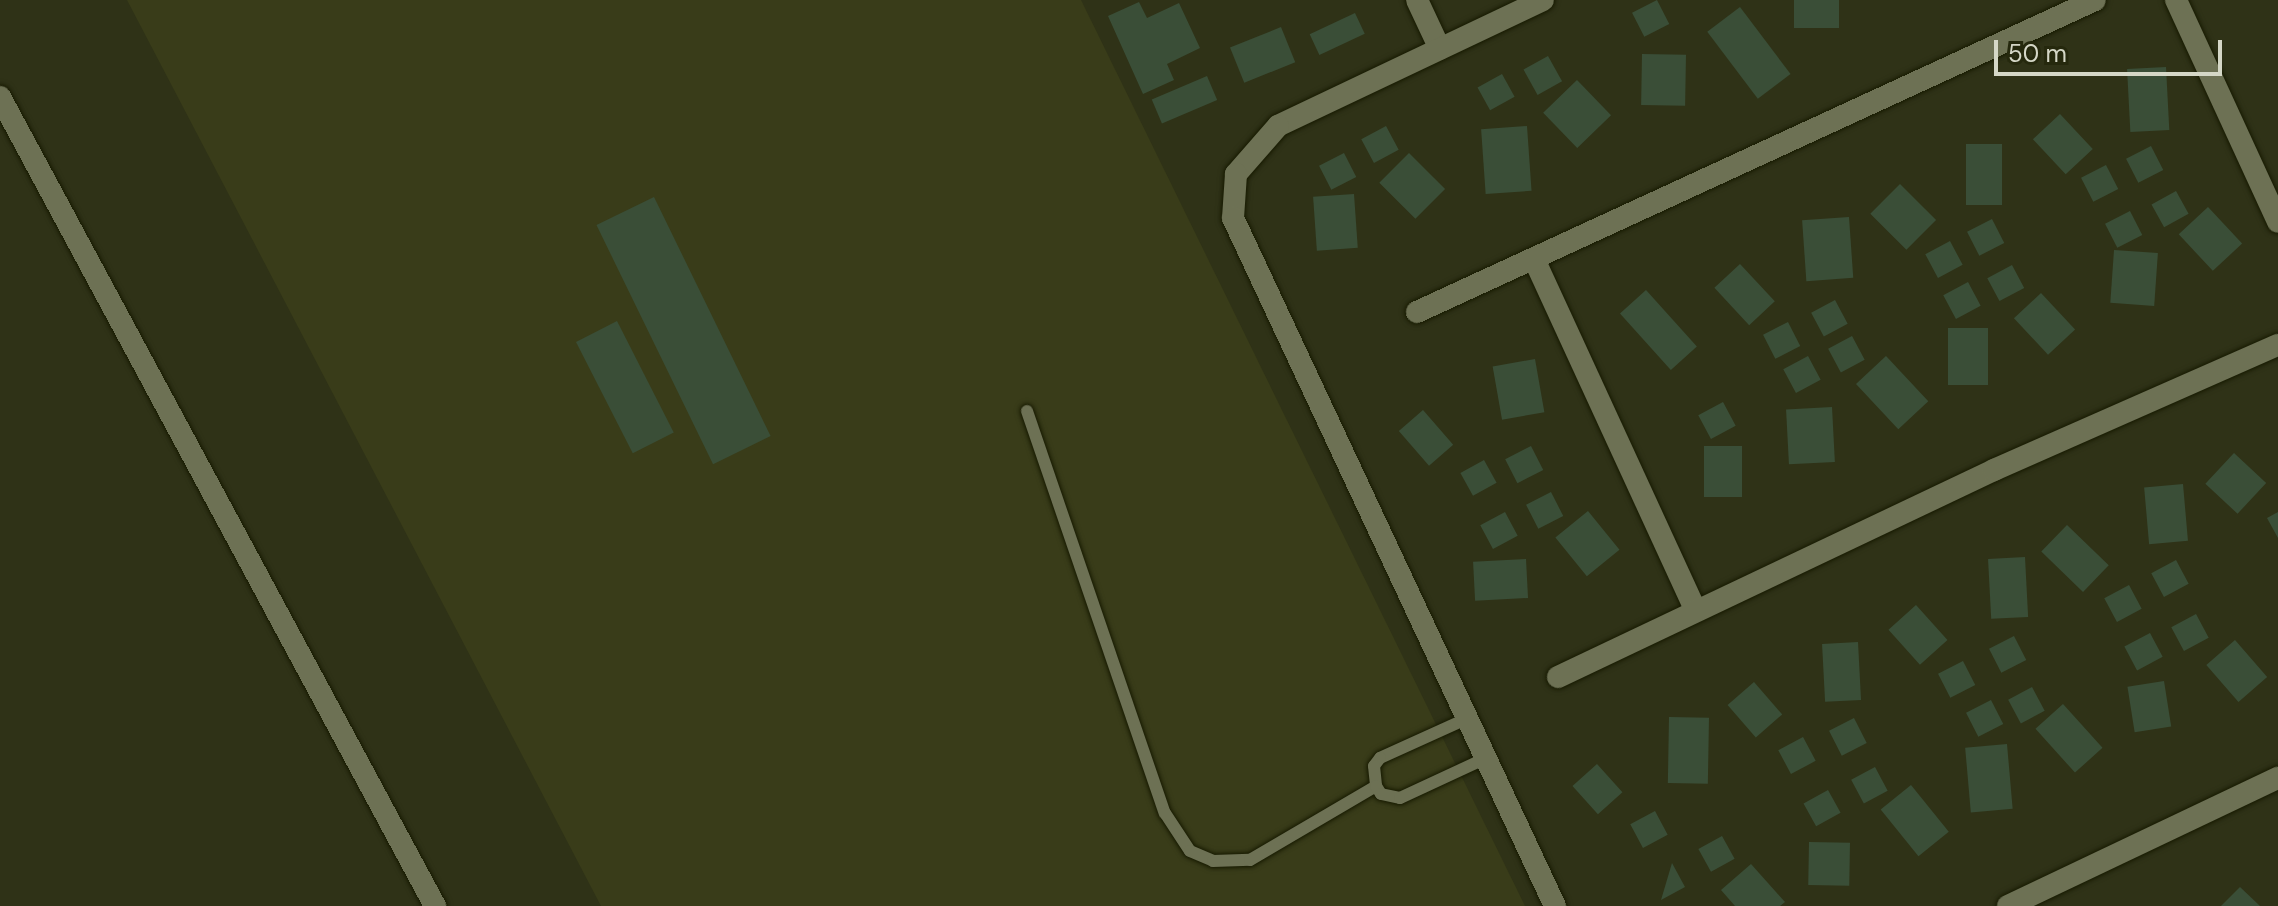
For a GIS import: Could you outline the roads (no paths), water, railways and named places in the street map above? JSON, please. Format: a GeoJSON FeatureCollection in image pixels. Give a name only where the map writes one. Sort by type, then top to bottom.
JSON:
{"type":"FeatureCollection","features":[{"type":"Feature","properties":{"kind":"street"},"geometry":{"type":"LineString","coordinates":[[1417,0],[1440,49]]}},
{"type":"Feature","properties":{"kind":"street"},"geometry":{"type":"LineString","coordinates":[[1543,0],[1278,126],[1236,174],[1233,218],[1555,906]]}},
{"type":"Feature","properties":{"kind":"street"},"geometry":{"type":"LineString","coordinates":[[1417,312],[2095,0]]}},
{"type":"Feature","properties":{"kind":"street"},"geometry":{"type":"LineString","coordinates":[[2176,0],[2278,222]]}},
{"type":"Feature","properties":{"kind":"street"},"geometry":{"type":"LineString","coordinates":[[0,97],[435,906]]}},
{"type":"Feature","properties":{"kind":"street"},"geometry":{"type":"LineString","coordinates":[[1534,259],[1696,611]]}},
{"type":"Feature","properties":{"kind":"street"},"geometry":{"type":"LineString","coordinates":[[1558,677],[1994,470],[2278,345]]}},
{"type":"Feature","properties":{"kind":"street"},"geometry":{"type":"LineString","coordinates":[[2008,906],[2278,778]]}},
{"type":"Feature","properties":{"kind":"lane"},"geometry":{"type":"LineString","coordinates":[[1027,411],[1165,813],[1190,851],[1213,861],[1250,860],[1376,786]]}},
{"type":"Feature","properties":{"kind":"lane"},"geometry":{"type":"LineString","coordinates":[[1466,719],[1380,758],[1374,766],[1376,786],[1381,794],[1400,798],[1486,758]]}}]}
